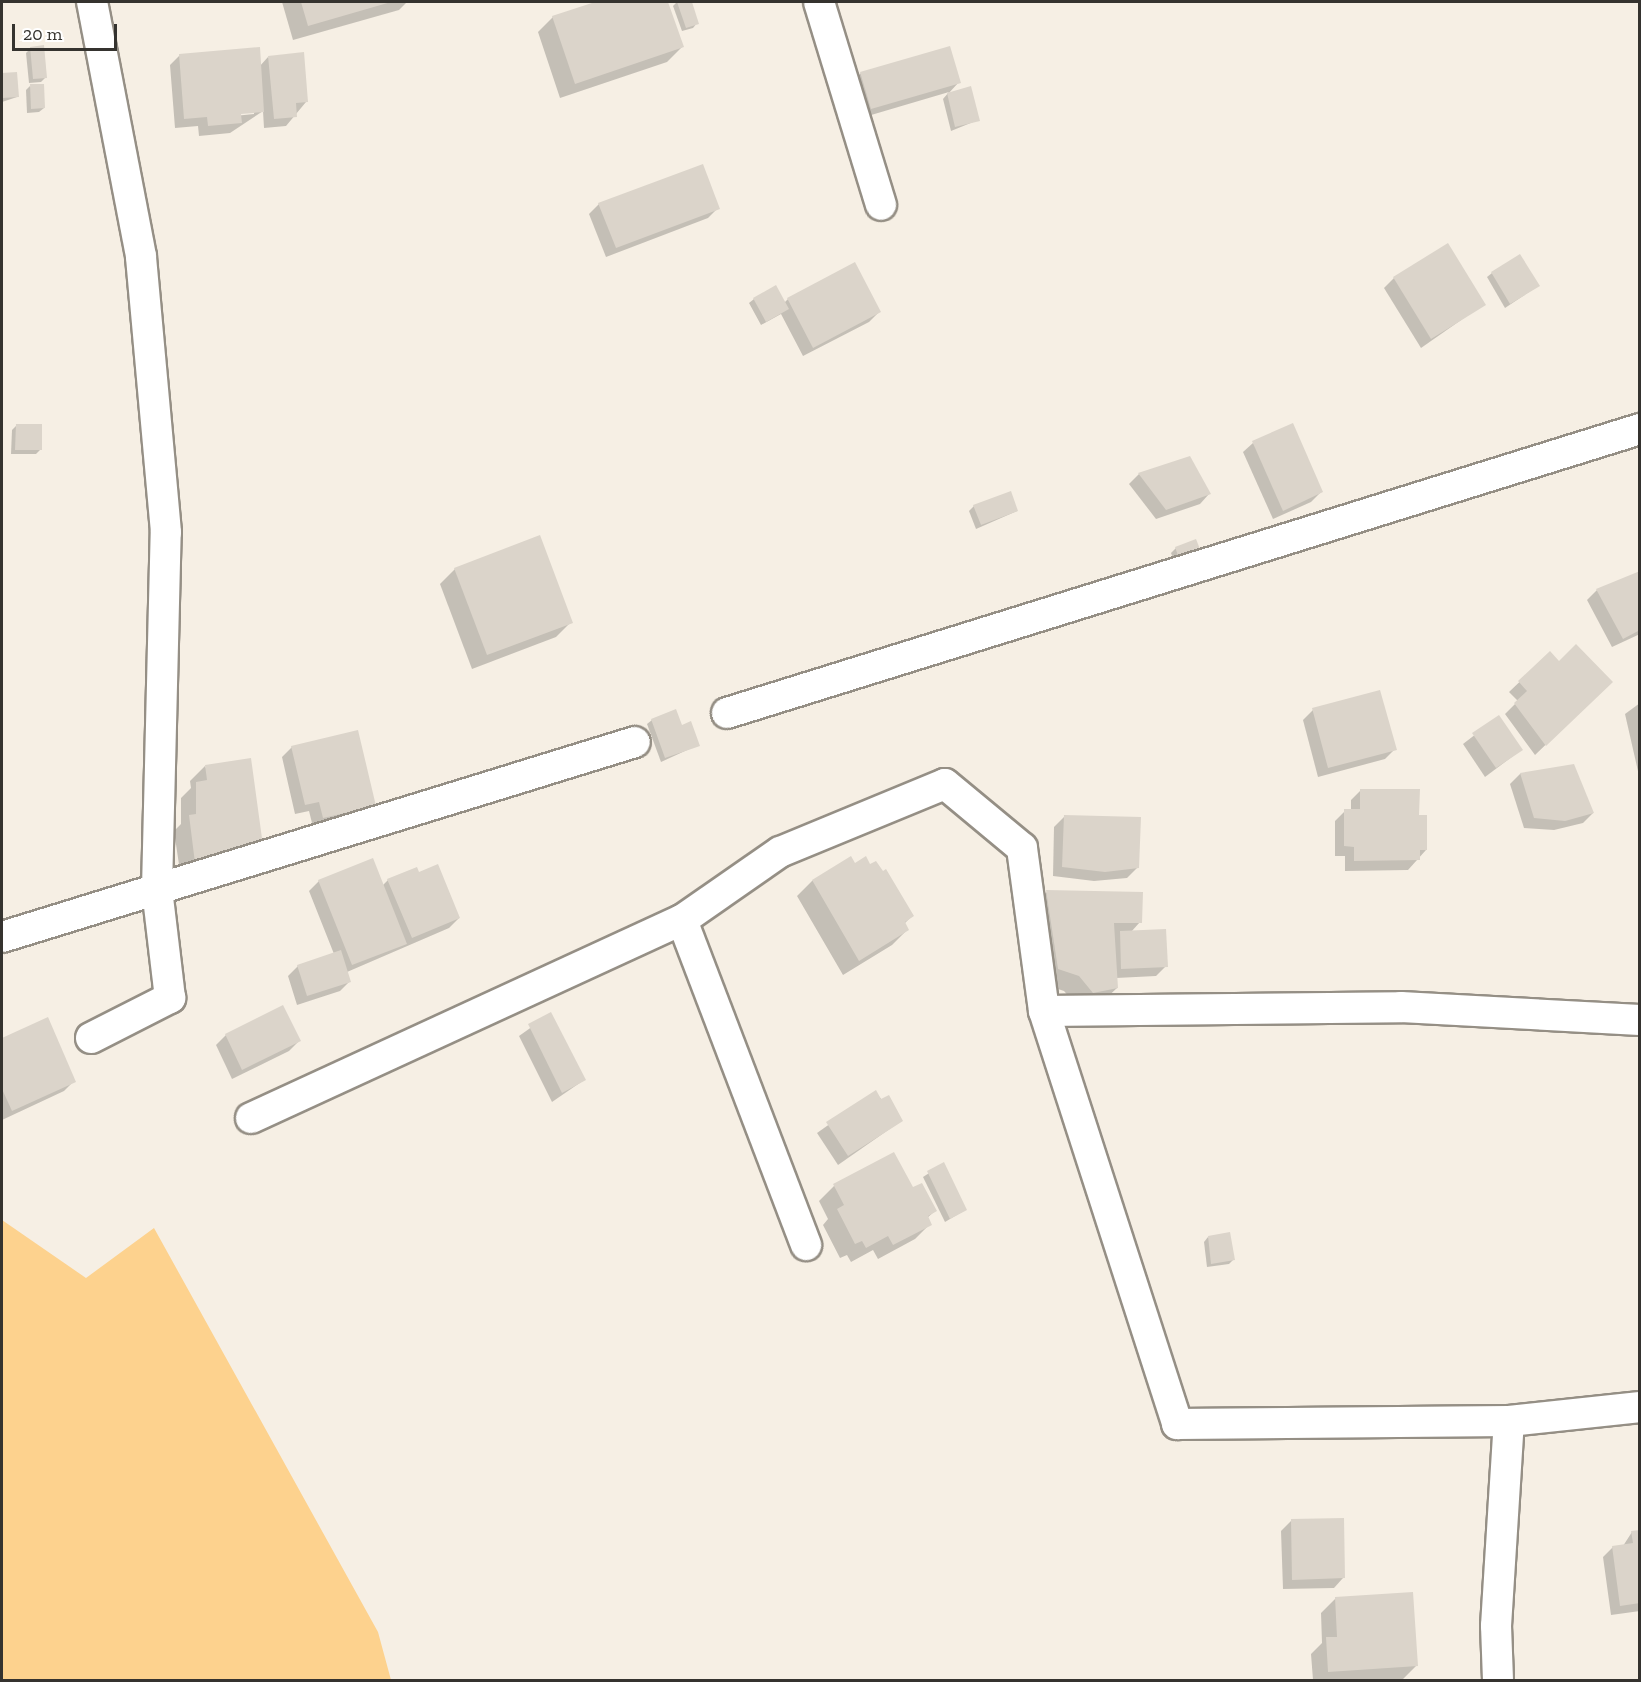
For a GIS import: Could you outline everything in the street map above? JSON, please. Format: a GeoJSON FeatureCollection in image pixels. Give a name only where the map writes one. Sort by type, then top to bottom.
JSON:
{"type":"FeatureCollection","features":[{"type":"Feature","properties":{"kind":"street"},"geometry":{"type":"LineString","coordinates":[[91,1038],[171,998],[157,889],[166,532],[141,256],[92,2]]}},
{"type":"Feature","properties":{"kind":"street"},"geometry":{"type":"LineString","coordinates":[[819,2],[881,205]]}},
{"type":"Feature","properties":{"kind":"street"},"geometry":{"type":"LineString","coordinates":[[727,713],[1640,429]]}},
{"type":"Feature","properties":{"kind":"street"},"geometry":{"type":"LineString","coordinates":[[2,937],[635,742]]}},
{"type":"Feature","properties":{"kind":"street"},"geometry":{"type":"LineString","coordinates":[[251,1118],[682,920],[780,852],[945,784],[1022,848],[1044,1011],[1178,1424],[1509,1421],[1640,1407]]}},
{"type":"Feature","properties":{"kind":"street"},"geometry":{"type":"LineString","coordinates":[[682,920],[806,1245]]}},
{"type":"Feature","properties":{"kind":"street"},"geometry":{"type":"LineString","coordinates":[[1044,1011],[1401,1007],[1640,1020]]}},
{"type":"Feature","properties":{"kind":"street"},"geometry":{"type":"LineString","coordinates":[[1498,1680],[1496,1626],[1509,1421]]}},
{"type":"Feature","properties":{"kind":"shaded area"},"geometry":{"type":"Polygon","coordinates":[[[2,1220],[86,1278],[154,1228],[378,1632],[391,1680],[2,1680],[2,1220]]]}},
{"type":"Feature","properties":{"kind":"building"},"geometry":{"type":"Polygon","coordinates":[[[301,2],[391,2],[308,26],[301,2]]]}},
{"type":"Feature","properties":{"kind":"building"},"geometry":{"type":"Polygon","coordinates":[[[595,2],[668,2],[684,47],[575,84],[552,16],[595,2]]]}},
{"type":"Feature","properties":{"kind":"building"},"geometry":{"type":"Polygon","coordinates":[[[677,2],[692,2],[699,24],[686,28],[677,2]]]}},
{"type":"Feature","properties":{"kind":"building"},"geometry":{"type":"Polygon","coordinates":[[[44,45],[47,78],[33,79],[30,47],[44,45]]]}},
{"type":"Feature","properties":{"kind":"building"},"geometry":{"type":"Polygon","coordinates":[[[950,46],[961,83],[871,109],[860,72],[950,46]]]}},
{"type":"Feature","properties":{"kind":"building"},"geometry":{"type":"Polygon","coordinates":[[[260,47],[264,112],[241,114],[242,123],[208,126],[207,117],[184,119],[179,54],[260,47]]]}},
{"type":"Feature","properties":{"kind":"building"},"geometry":{"type":"Polygon","coordinates":[[[304,52],[308,102],[296,103],[297,117],[274,119],[268,56],[304,52]]]}},
{"type":"Feature","properties":{"kind":"building"},"geometry":{"type":"Polygon","coordinates":[[[17,72],[19,97],[2,98],[2,73],[17,72]]]}},
{"type":"Feature","properties":{"kind":"building"},"geometry":{"type":"Polygon","coordinates":[[[30,84],[44,84],[45,108],[31,109],[30,84]]]}},
{"type":"Feature","properties":{"kind":"building"},"geometry":{"type":"Polygon","coordinates":[[[971,86],[980,121],[955,127],[947,93],[971,86]]]}},
{"type":"Feature","properties":{"kind":"building"},"geometry":{"type":"Polygon","coordinates":[[[703,164],[720,209],[616,248],[598,203],[703,164]]]}},
{"type":"Feature","properties":{"kind":"building"},"geometry":{"type":"Polygon","coordinates":[[[1448,243],[1486,305],[1431,339],[1393,277],[1448,243]]]}},
{"type":"Feature","properties":{"kind":"building"},"geometry":{"type":"Polygon","coordinates":[[[1520,254],[1540,286],[1510,304],[1491,272],[1520,254]]]}},
{"type":"Feature","properties":{"kind":"building"},"geometry":{"type":"Polygon","coordinates":[[[855,262],[881,312],[813,348],[787,298],[855,262]]]}},
{"type":"Feature","properties":{"kind":"building"},"geometry":{"type":"Polygon","coordinates":[[[776,285],[789,309],[766,322],[753,298],[776,285]]]}},
{"type":"Feature","properties":{"kind":"building"},"geometry":{"type":"Polygon","coordinates":[[[1293,423],[1323,492],[1283,511],[1252,441],[1293,423]]]}},
{"type":"Feature","properties":{"kind":"building"},"geometry":{"type":"Polygon","coordinates":[[[16,424],[42,424],[42,450],[15,450],[16,424]]]}},
{"type":"Feature","properties":{"kind":"building"},"geometry":{"type":"Polygon","coordinates":[[[1190,456],[1211,494],[1166,510],[1138,473],[1190,456]]]}},
{"type":"Feature","properties":{"kind":"building"},"geometry":{"type":"Polygon","coordinates":[[[1011,491],[1018,511],[981,525],[973,505],[1011,491]]]}},
{"type":"Feature","properties":{"kind":"building"},"geometry":{"type":"Polygon","coordinates":[[[540,535],[573,623],[487,655],[454,568],[540,535]]]}},
{"type":"Feature","properties":{"kind":"building"},"geometry":{"type":"Polygon","coordinates":[[[1196,539],[1205,562],[1183,570],[1175,547],[1196,539]]]}},
{"type":"Feature","properties":{"kind":"building"},"geometry":{"type":"Polygon","coordinates":[[[1640,571],[1640,630],[1623,639],[1596,589],[1640,571]]]}},
{"type":"Feature","properties":{"kind":"building"},"geometry":{"type":"Polygon","coordinates":[[[1576,644],[1613,682],[1546,746],[1514,703],[1527,691],[1518,681],[1550,651],[1559,661],[1576,644]]]}},
{"type":"Feature","properties":{"kind":"building"},"geometry":{"type":"Polygon","coordinates":[[[1380,690],[1397,750],[1328,768],[1312,708],[1380,690]]]}},
{"type":"Feature","properties":{"kind":"building"},"geometry":{"type":"Polygon","coordinates":[[[676,709],[682,725],[691,721],[700,746],[665,758],[651,719],[676,709]]]}},
{"type":"Feature","properties":{"kind":"building"},"geometry":{"type":"Polygon","coordinates":[[[1499,715],[1523,750],[1496,768],[1472,733],[1499,715]]]}},
{"type":"Feature","properties":{"kind":"building"},"geometry":{"type":"Polygon","coordinates":[[[358,730],[376,806],[323,818],[319,802],[305,805],[291,746],[358,730]]]}},
{"type":"Feature","properties":{"kind":"building"},"geometry":{"type":"Polygon","coordinates":[[[251,758],[264,853],[195,863],[189,815],[196,814],[196,782],[207,780],[205,765],[251,758]]]}},
{"type":"Feature","properties":{"kind":"building"},"geometry":{"type":"Polygon","coordinates":[[[1574,764],[1594,813],[1565,821],[1534,818],[1520,773],[1574,764]]]}},
{"type":"Feature","properties":{"kind":"building"},"geometry":{"type":"Polygon","coordinates":[[[1360,789],[1420,789],[1419,815],[1427,815],[1427,850],[1420,850],[1420,860],[1354,861],[1354,847],[1344,846],[1344,809],[1360,809],[1360,789]]]}},
{"type":"Feature","properties":{"kind":"building"},"geometry":{"type":"Polygon","coordinates":[[[1064,815],[1141,817],[1139,868],[1105,872],[1062,867],[1064,815]]]}},
{"type":"Feature","properties":{"kind":"building"},"geometry":{"type":"Polygon","coordinates":[[[851,856],[855,863],[866,856],[870,864],[876,861],[883,871],[886,869],[914,916],[905,922],[909,930],[859,961],[812,880],[851,856]]]}},
{"type":"Feature","properties":{"kind":"building"},"geometry":{"type":"Polygon","coordinates":[[[373,858],[407,944],[352,965],[318,880],[373,858]]]}},
{"type":"Feature","properties":{"kind":"building"},"geometry":{"type":"Polygon","coordinates":[[[438,864],[460,918],[412,938],[387,879],[417,867],[419,872],[438,864]]]}},
{"type":"Feature","properties":{"kind":"building"},"geometry":{"type":"Polygon","coordinates":[[[1046,890],[1143,892],[1142,923],[1114,923],[1118,988],[1093,993],[1079,976],[1058,969],[1046,890]]]}},
{"type":"Feature","properties":{"kind":"building"},"geometry":{"type":"Polygon","coordinates":[[[1166,929],[1168,967],[1121,969],[1120,931],[1166,929]]]}},
{"type":"Feature","properties":{"kind":"building"},"geometry":{"type":"Polygon","coordinates":[[[341,950],[351,982],[307,996],[297,965],[341,950]]]}},
{"type":"Feature","properties":{"kind":"building"},"geometry":{"type":"Polygon","coordinates":[[[283,1005],[301,1041],[242,1070],[225,1034],[283,1005]]]}},
{"type":"Feature","properties":{"kind":"building"},"geometry":{"type":"Polygon","coordinates":[[[551,1012],[586,1080],[562,1093],[528,1024],[551,1012]]]}},
{"type":"Feature","properties":{"kind":"building"},"geometry":{"type":"Polygon","coordinates":[[[48,1017],[76,1082],[12,1111],[2,1089],[2,1038],[48,1017]]]}},
{"type":"Feature","properties":{"kind":"building"},"geometry":{"type":"Polygon","coordinates":[[[876,1090],[881,1099],[889,1095],[903,1121],[848,1156],[826,1122],[876,1090]]]}},
{"type":"Feature","properties":{"kind":"building"},"geometry":{"type":"Polygon","coordinates":[[[894,1152],[913,1187],[922,1183],[937,1211],[928,1216],[932,1225],[893,1245],[888,1236],[866,1248],[862,1241],[855,1244],[837,1209],[844,1205],[833,1184],[894,1152]]]}},
{"type":"Feature","properties":{"kind":"building"},"geometry":{"type":"Polygon","coordinates":[[[944,1162],[967,1210],[950,1219],[927,1171],[944,1162]]]}},
{"type":"Feature","properties":{"kind":"building"},"geometry":{"type":"Polygon","coordinates":[[[1230,1232],[1235,1260],[1211,1264],[1208,1236],[1230,1232]]]}},
{"type":"Feature","properties":{"kind":"building"},"geometry":{"type":"Polygon","coordinates":[[[1344,1518],[1345,1578],[1292,1580],[1291,1519],[1344,1518]]]}},
{"type":"Feature","properties":{"kind":"building"},"geometry":{"type":"Polygon","coordinates":[[[1640,1530],[1640,1603],[1620,1606],[1612,1546],[1633,1543],[1631,1531],[1640,1530]]]}},
{"type":"Feature","properties":{"kind":"building"},"geometry":{"type":"Polygon","coordinates":[[[1413,1592],[1418,1666],[1328,1672],[1326,1637],[1337,1637],[1335,1597],[1413,1592]]]}}]}
